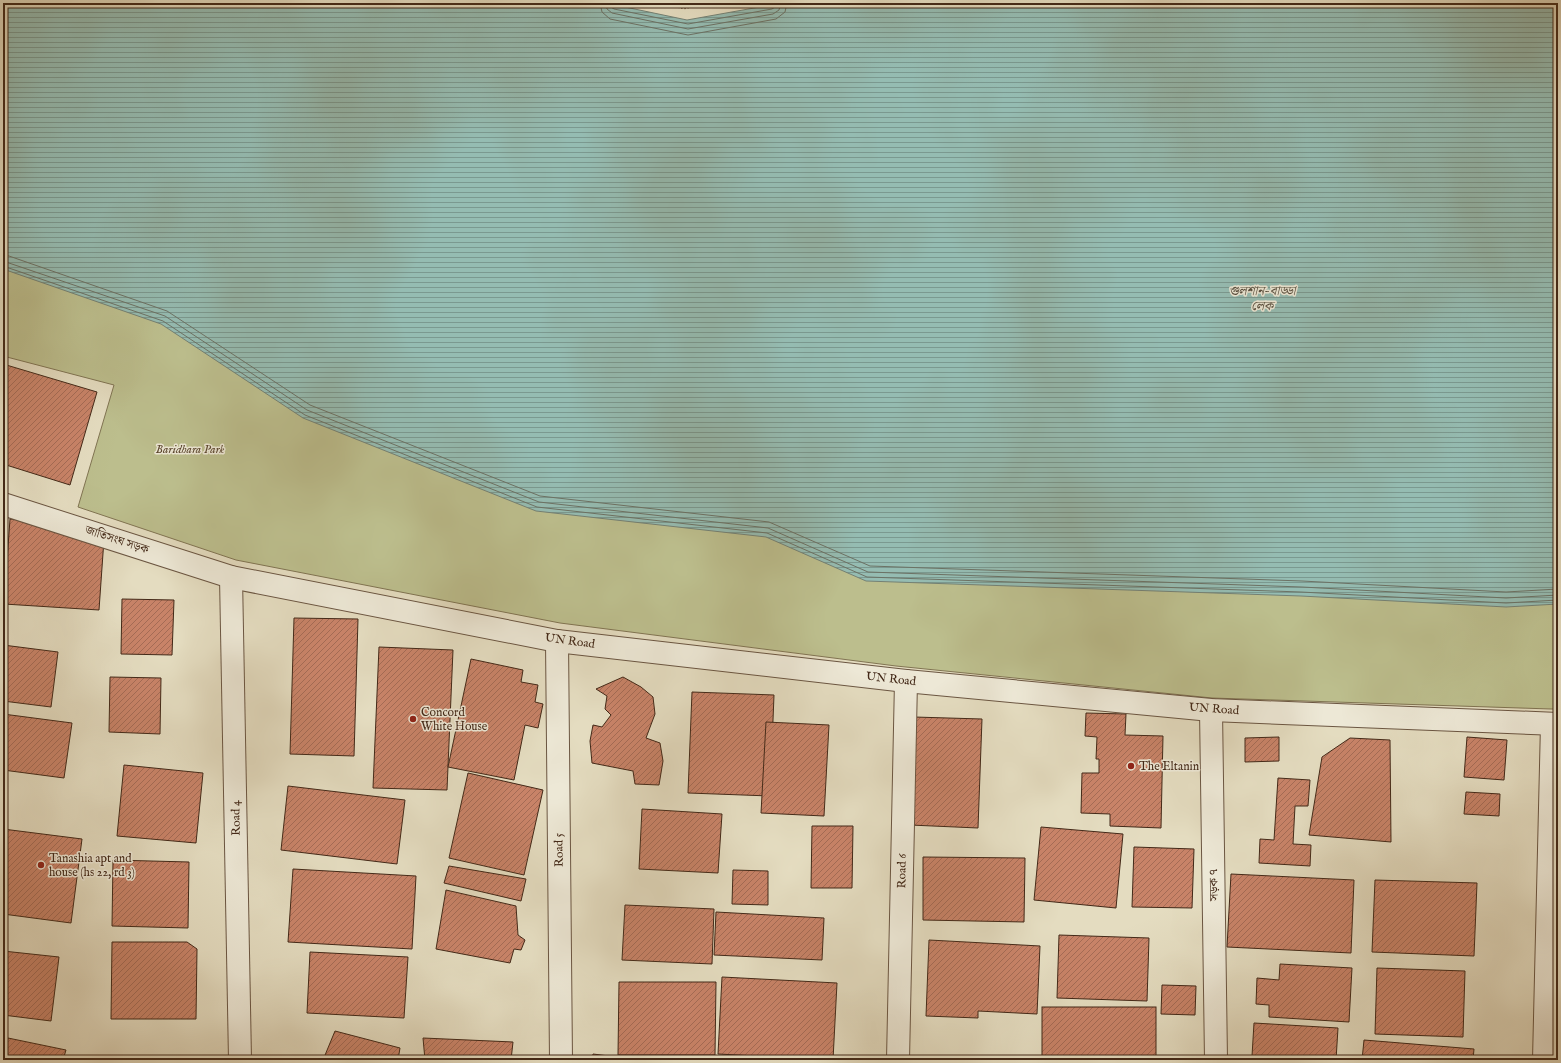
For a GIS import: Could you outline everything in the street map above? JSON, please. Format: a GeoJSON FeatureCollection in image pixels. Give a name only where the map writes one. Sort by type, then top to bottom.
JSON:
{"type":"FeatureCollection","features":[{"type":"Feature","properties":{"kind":"street","name":"জাতিসংঘ সড়ক"},"geometry":{"type":"LineString","coordinates":[[3,504],[231,577]]}},
{"type":"Feature","properties":{"kind":"street","name":"UN Road"},"geometry":{"type":"LineString","coordinates":[[231,577],[557,640],[906,681],[1212,710],[1555,724]]}},
{"type":"Feature","properties":{"kind":"street","name":"Road 4"},"geometry":{"type":"LineString","coordinates":[[231,577],[240,1060]]}},
{"type":"Feature","properties":{"kind":"street","name":"Road 5"},"geometry":{"type":"LineString","coordinates":[[557,640],[561,1060]]}},
{"type":"Feature","properties":{"kind":"street","name":"Road 6"},"geometry":{"type":"LineString","coordinates":[[898,1060],[906,681]]}},
{"type":"Feature","properties":{"kind":"street","name":"সড়ক ৭"},"geometry":{"type":"LineString","coordinates":[[1212,710],[1216,1060]]}},
{"type":"Feature","properties":{"kind":"street"},"geometry":{"type":"LineString","coordinates":[[1544,1060],[1555,724]]}},
{"type":"Feature","properties":{"kind":"path"},"geometry":{"type":"LineString","coordinates":[[661,3],[684,8],[712,3]]}},
{"type":"Feature","properties":{"kind":"green space","name":"Baridhara Park"},"geometry":{"type":"Polygon","coordinates":[[[3,265],[1558,596],[1558,709],[1212,698],[896,666],[560,623],[236,560],[78,507],[114,385],[3,356],[3,265]]]}},
{"type":"Feature","properties":{"kind":"water","name":"গুলশান-বাড্ডা লেক"},"geometry":{"type":"Polygon","coordinates":[[[3,3],[606,3],[687,20],[782,3],[1558,3],[1558,604],[1506,607],[1301,596],[866,581],[766,537],[536,511],[303,418],[161,324],[3,269],[3,3]]]}},
{"type":"Feature","properties":{"kind":"building"},"geometry":{"type":"Polygon","coordinates":[[[3,364],[97,392],[70,485],[3,464],[3,364]]]}},
{"type":"Feature","properties":{"kind":"building"},"geometry":{"type":"Polygon","coordinates":[[[10,519],[105,525],[99,610],[4,604],[10,519]]]}},
{"type":"Feature","properties":{"kind":"building"},"geometry":{"type":"Polygon","coordinates":[[[122,599],[174,600],[172,655],[121,654],[122,599]]]}},
{"type":"Feature","properties":{"kind":"building"},"geometry":{"type":"Polygon","coordinates":[[[294,618],[358,619],[354,756],[290,754],[294,618]]]}},
{"type":"Feature","properties":{"kind":"building"},"geometry":{"type":"Polygon","coordinates":[[[3,645],[58,652],[51,707],[3,701],[3,645]]]}},
{"type":"Feature","properties":{"kind":"building","name":"Concord White House"},"geometry":{"type":"Polygon","coordinates":[[[379,647],[453,650],[447,790],[373,788],[379,647]]]}},
{"type":"Feature","properties":{"kind":"building"},"geometry":{"type":"Polygon","coordinates":[[[471,659],[523,670],[521,682],[538,685],[535,702],[543,704],[538,728],[525,725],[514,780],[448,767],[471,659]]]}},
{"type":"Feature","properties":{"kind":"building"},"geometry":{"type":"Polygon","coordinates":[[[110,677],[161,678],[160,734],[109,732],[110,677]]]}},
{"type":"Feature","properties":{"kind":"building"},"geometry":{"type":"Polygon","coordinates":[[[623,677],[641,687],[653,697],[655,714],[646,738],[660,743],[663,761],[659,785],[635,784],[633,771],[592,763],[590,741],[593,725],[602,727],[611,715],[605,709],[607,696],[596,689],[623,677]]]}},
{"type":"Feature","properties":{"kind":"building"},"geometry":{"type":"Polygon","coordinates":[[[692,692],[774,695],[770,796],[688,793],[692,692]]]}},
{"type":"Feature","properties":{"kind":"building","name":"The Eltanin"},"geometry":{"type":"Polygon","coordinates":[[[1086,713],[1126,714],[1125,735],[1163,736],[1161,828],[1110,826],[1110,814],[1081,813],[1082,773],[1099,773],[1099,759],[1096,759],[1097,737],[1085,736],[1086,713]]]}},
{"type":"Feature","properties":{"kind":"building"},"geometry":{"type":"Polygon","coordinates":[[[3,714],[72,723],[64,778],[3,770],[3,714]]]}},
{"type":"Feature","properties":{"kind":"building"},"geometry":{"type":"Polygon","coordinates":[[[914,717],[982,719],[978,828],[910,825],[914,717]]]}},
{"type":"Feature","properties":{"kind":"building"},"geometry":{"type":"Polygon","coordinates":[[[766,722],[829,725],[824,816],[761,813],[766,722]]]}},
{"type":"Feature","properties":{"kind":"building"},"geometry":{"type":"Polygon","coordinates":[[[1279,737],[1279,761],[1245,762],[1245,738],[1279,737]]]}},
{"type":"Feature","properties":{"kind":"building"},"geometry":{"type":"Polygon","coordinates":[[[1467,737],[1507,740],[1504,780],[1464,777],[1467,737]]]}},
{"type":"Feature","properties":{"kind":"building"},"geometry":{"type":"Polygon","coordinates":[[[1350,738],[1390,740],[1391,842],[1309,835],[1322,757],[1350,738]]]}},
{"type":"Feature","properties":{"kind":"building"},"geometry":{"type":"Polygon","coordinates":[[[124,765],[203,773],[196,843],[117,836],[124,765]]]}},
{"type":"Feature","properties":{"kind":"building"},"geometry":{"type":"Polygon","coordinates":[[[468,773],[543,790],[524,875],[449,858],[468,773]]]}},
{"type":"Feature","properties":{"kind":"building"},"geometry":{"type":"Polygon","coordinates":[[[1278,778],[1310,780],[1308,806],[1295,806],[1293,844],[1311,845],[1310,866],[1259,863],[1260,839],[1274,840],[1278,778]]]}},
{"type":"Feature","properties":{"kind":"building"},"geometry":{"type":"Polygon","coordinates":[[[288,786],[405,800],[397,864],[281,850],[288,786]]]}},
{"type":"Feature","properties":{"kind":"building"},"geometry":{"type":"Polygon","coordinates":[[[1466,792],[1500,794],[1499,816],[1464,814],[1466,792]]]}},
{"type":"Feature","properties":{"kind":"building"},"geometry":{"type":"Polygon","coordinates":[[[642,809],[722,814],[718,873],[639,869],[642,809]]]}},
{"type":"Feature","properties":{"kind":"building"},"geometry":{"type":"Polygon","coordinates":[[[812,826],[853,826],[852,888],[811,888],[812,826]]]}},
{"type":"Feature","properties":{"kind":"building"},"geometry":{"type":"Polygon","coordinates":[[[1041,827],[1123,834],[1116,908],[1034,900],[1041,827]]]}},
{"type":"Feature","properties":{"kind":"building","name":"Tanashia apt and house (hs 22, rd 3)"},"geometry":{"type":"Polygon","coordinates":[[[3,829],[82,839],[71,923],[3,914],[3,829]]]}},
{"type":"Feature","properties":{"kind":"building"},"geometry":{"type":"Polygon","coordinates":[[[1134,847],[1194,849],[1192,908],[1132,907],[1134,847]]]}},
{"type":"Feature","properties":{"kind":"building"},"geometry":{"type":"Polygon","coordinates":[[[923,857],[1025,858],[1024,922],[923,920],[923,857]]]}},
{"type":"Feature","properties":{"kind":"building"},"geometry":{"type":"Polygon","coordinates":[[[113,860],[189,862],[188,928],[112,926],[113,860]]]}},
{"type":"Feature","properties":{"kind":"building"},"geometry":{"type":"Polygon","coordinates":[[[449,866],[526,879],[521,901],[444,883],[449,866]]]}},
{"type":"Feature","properties":{"kind":"building"},"geometry":{"type":"Polygon","coordinates":[[[293,869],[416,876],[412,949],[288,942],[293,869]]]}},
{"type":"Feature","properties":{"kind":"building"},"geometry":{"type":"Polygon","coordinates":[[[733,870],[768,871],[768,905],[732,904],[733,870]]]}},
{"type":"Feature","properties":{"kind":"building"},"geometry":{"type":"Polygon","coordinates":[[[1231,874],[1354,880],[1351,953],[1227,947],[1231,874]]]}},
{"type":"Feature","properties":{"kind":"building"},"geometry":{"type":"Polygon","coordinates":[[[1375,880],[1477,883],[1474,956],[1372,952],[1375,880]]]}},
{"type":"Feature","properties":{"kind":"building"},"geometry":{"type":"Polygon","coordinates":[[[446,890],[516,906],[518,935],[525,940],[521,950],[514,949],[510,963],[436,949],[446,890]]]}},
{"type":"Feature","properties":{"kind":"building"},"geometry":{"type":"Polygon","coordinates":[[[625,905],[714,909],[712,964],[622,960],[625,905]]]}},
{"type":"Feature","properties":{"kind":"building"},"geometry":{"type":"Polygon","coordinates":[[[716,912],[824,918],[822,960],[714,955],[716,912]]]}},
{"type":"Feature","properties":{"kind":"building"},"geometry":{"type":"Polygon","coordinates":[[[1059,935],[1149,938],[1147,1001],[1057,998],[1059,935]]]}},
{"type":"Feature","properties":{"kind":"building"},"geometry":{"type":"Polygon","coordinates":[[[929,940],[1040,946],[1037,1014],[978,1011],[978,1018],[926,1016],[929,940]]]}},
{"type":"Feature","properties":{"kind":"building"},"geometry":{"type":"Polygon","coordinates":[[[112,942],[187,942],[197,949],[196,1019],[111,1019],[112,942]]]}},
{"type":"Feature","properties":{"kind":"building"},"geometry":{"type":"Polygon","coordinates":[[[3,951],[59,957],[51,1021],[3,1015],[3,951]]]}},
{"type":"Feature","properties":{"kind":"building"},"geometry":{"type":"Polygon","coordinates":[[[310,952],[408,957],[404,1018],[307,1013],[310,952]]]}},
{"type":"Feature","properties":{"kind":"building"},"geometry":{"type":"Polygon","coordinates":[[[1280,964],[1352,968],[1349,1022],[1269,1017],[1269,1005],[1256,1004],[1257,978],[1279,980],[1280,964]]]}},
{"type":"Feature","properties":{"kind":"building"},"geometry":{"type":"Polygon","coordinates":[[[1377,968],[1465,971],[1463,1037],[1375,1034],[1377,968]]]}},
{"type":"Feature","properties":{"kind":"building"},"geometry":{"type":"Polygon","coordinates":[[[722,977],[837,983],[833,1060],[718,1054],[722,977]]]}},
{"type":"Feature","properties":{"kind":"building"},"geometry":{"type":"Polygon","coordinates":[[[619,982],[716,982],[715,1055],[618,1055],[619,982]]]}},
{"type":"Feature","properties":{"kind":"building"},"geometry":{"type":"Polygon","coordinates":[[[1162,985],[1196,986],[1195,1015],[1161,1014],[1162,985]]]}},
{"type":"Feature","properties":{"kind":"building"},"geometry":{"type":"Polygon","coordinates":[[[1042,1007],[1156,1007],[1156,1060],[1042,1060],[1042,1007]]]}},
{"type":"Feature","properties":{"kind":"building"},"geometry":{"type":"Polygon","coordinates":[[[1254,1023],[1338,1028],[1336,1060],[1270,1060],[1270,1057],[1252,1056],[1254,1023]]]}},
{"type":"Feature","properties":{"kind":"building"},"geometry":{"type":"Polygon","coordinates":[[[335,1031],[400,1048],[398,1060],[323,1060],[335,1031]]]}},
{"type":"Feature","properties":{"kind":"building"},"geometry":{"type":"Polygon","coordinates":[[[8,1038],[66,1050],[63,1060],[3,1060],[8,1038]]]}},
{"type":"Feature","properties":{"kind":"building"},"geometry":{"type":"Polygon","coordinates":[[[423,1038],[513,1042],[511,1060],[425,1060],[423,1038]]]}},
{"type":"Feature","properties":{"kind":"building"},"geometry":{"type":"Polygon","coordinates":[[[1364,1040],[1474,1049],[1473,1060],[1362,1060],[1364,1040]]]}},
{"type":"Feature","properties":{"kind":"building"},"geometry":{"type":"Polygon","coordinates":[[[593,1054],[641,1060],[592,1060],[593,1054]]]}},
{"type":"Feature","properties":{"kind":"building"},"geometry":{"type":"Polygon","coordinates":[[[87,1057],[133,1060],[87,1060],[87,1057]]]}},
{"type":"Feature","properties":{"kind":"place","name":"Concord White House"},"geometry":{"type":"Point","coordinates":[413,719]}},
{"type":"Feature","properties":{"kind":"place","name":"The Eltanin"},"geometry":{"type":"Point","coordinates":[1131,766]}},
{"type":"Feature","properties":{"kind":"place","name":"Tanashia apt and house (hs 22, rd 3)"},"geometry":{"type":"Point","coordinates":[41,865]}}]}
